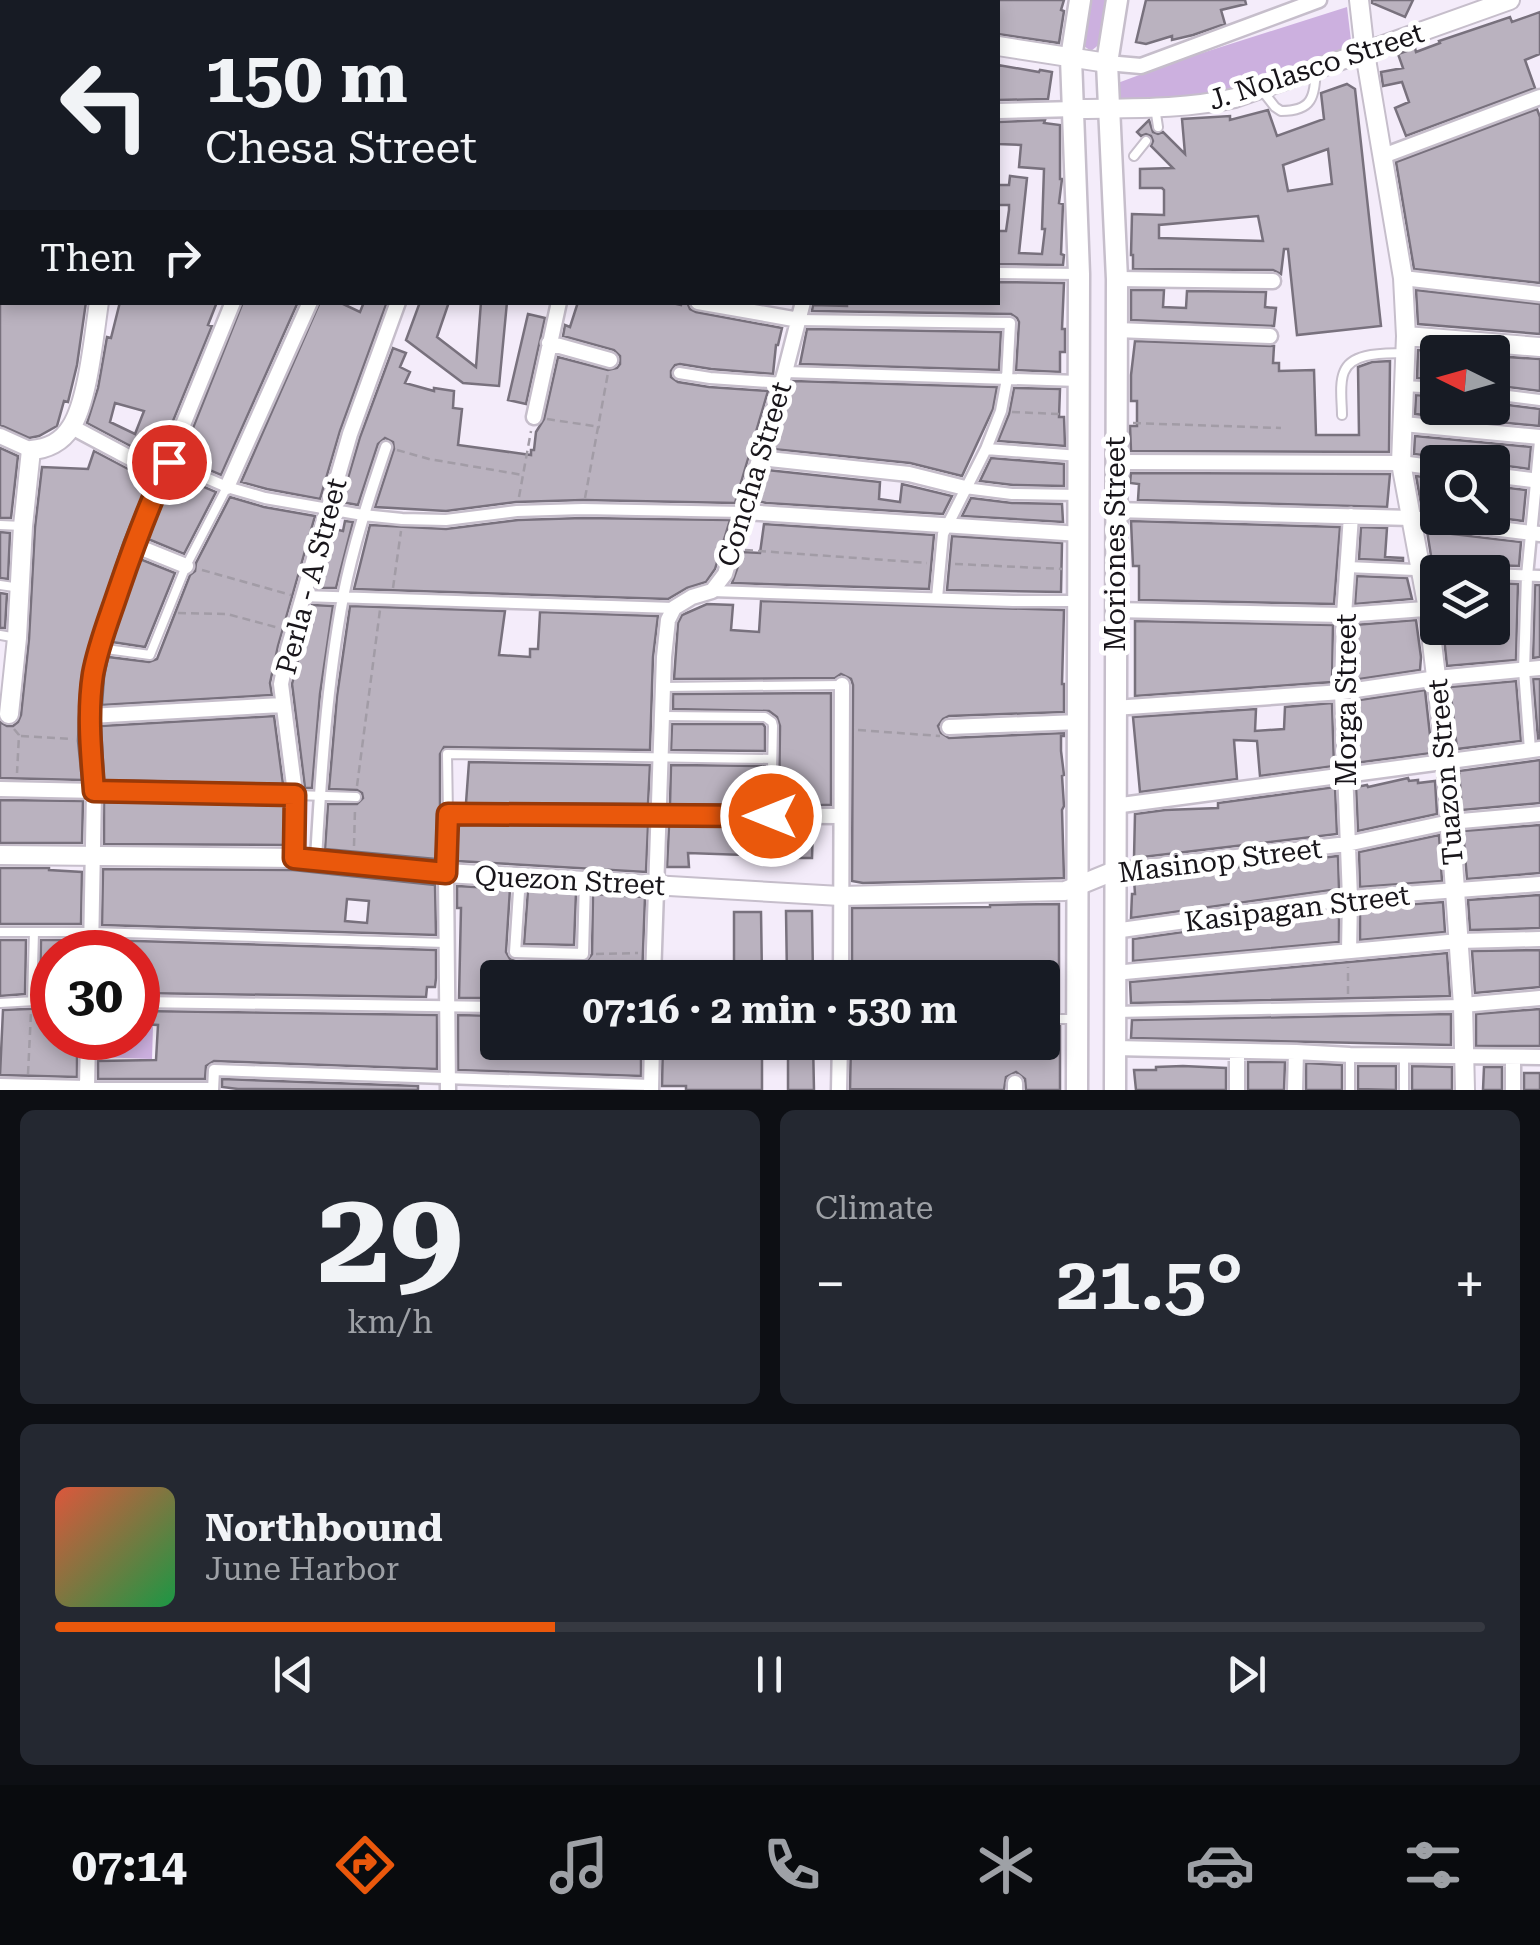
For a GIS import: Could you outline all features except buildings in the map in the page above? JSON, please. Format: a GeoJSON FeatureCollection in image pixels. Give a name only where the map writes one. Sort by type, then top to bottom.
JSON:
{"type":"FeatureCollection","features":[{"type":"Feature","properties":{"kind":"main road","name":"Moriones Street"},"geometry":{"type":"LineString","coordinates":[[1077,1090],[1079,274],[1071,58],[1080,0]]}},
{"type":"Feature","properties":{"kind":"main road","name":"Moriones Street"},"geometry":{"type":"LineString","coordinates":[[1115,1090],[1117,278],[1106,63],[1117,0]]}},
{"type":"Feature","properties":{"kind":"street"},"geometry":{"type":"LineString","coordinates":[[1000,46],[1141,66],[1319,0]]}},
{"type":"Feature","properties":{"kind":"street"},"geometry":{"type":"LineString","coordinates":[[1360,0],[1365,52],[1404,278],[1406,345],[1540,347]]}},
{"type":"Feature","properties":{"kind":"street","name":"J. Nolasco Street"},"geometry":{"type":"LineString","coordinates":[[1000,111],[1207,104],[1261,90],[1510,0]]}},
{"type":"Feature","properties":{"kind":"street"},"geometry":{"type":"LineString","coordinates":[[1382,156],[1540,97]]}},
{"type":"Feature","properties":{"kind":"street"},"geometry":{"type":"LineString","coordinates":[[1000,273],[1079,274]]}},
{"type":"Feature","properties":{"kind":"street"},"geometry":{"type":"LineString","coordinates":[[1117,278],[1272,281]]}},
{"type":"Feature","properties":{"kind":"street"},"geometry":{"type":"LineString","coordinates":[[1404,278],[1540,294]]}},
{"type":"Feature","properties":{"kind":"street"},"geometry":{"type":"LineString","coordinates":[[0,436],[31,450],[44,450],[72,427],[86,387],[99,305]]}},
{"type":"Feature","properties":{"kind":"street"},"geometry":{"type":"LineString","coordinates":[[92,930],[94,791],[90,716],[99,648],[134,545],[231,305]]}},
{"type":"Feature","properties":{"kind":"street"},"geometry":{"type":"LineString","coordinates":[[227,488],[309,305]]}},
{"type":"Feature","properties":{"kind":"street","name":"Perla - A Street"},"geometry":{"type":"LineString","coordinates":[[294,858],[295,795],[281,684],[326,508],[397,305]]}},
{"type":"Feature","properties":{"kind":"street"},"geometry":{"type":"LineString","coordinates":[[534,416],[558,305]]}},
{"type":"Feature","properties":{"kind":"street"},"geometry":{"type":"LineString","coordinates":[[715,305],[799,320],[1010,323],[1008,378],[1001,412],[942,534],[937,598]]}},
{"type":"Feature","properties":{"kind":"street","name":"Concha Street"},"geometry":{"type":"LineString","coordinates":[[674,608],[692,597],[712,592],[725,574],[802,305]]}},
{"type":"Feature","properties":{"kind":"street"},"geometry":{"type":"LineString","coordinates":[[1117,330],[1270,336]]}},
{"type":"Feature","properties":{"kind":"street"},"geometry":{"type":"LineString","coordinates":[[550,343],[610,360]]}},
{"type":"Feature","properties":{"kind":"street","name":"Tuazon Street"},"geometry":{"type":"LineString","coordinates":[[1406,345],[1402,463],[1420,564]]}},
{"type":"Feature","properties":{"kind":"street"},"geometry":{"type":"LineString","coordinates":[[679,373],[1079,381]]}},
{"type":"Feature","properties":{"kind":"street"},"geometry":{"type":"LineString","coordinates":[[1405,386],[1420,387]]}},
{"type":"Feature","properties":{"kind":"street"},"geometry":{"type":"LineString","coordinates":[[1510,396],[1540,400]]}},
{"type":"Feature","properties":{"kind":"street"},"geometry":{"type":"LineString","coordinates":[[1114,806],[1535,750],[1527,576],[1536,533],[1540,439],[1403,424]]}},
{"type":"Feature","properties":{"kind":"street"},"geometry":{"type":"LineString","coordinates":[[72,427],[166,468],[227,488],[265,498],[402,519],[446,520],[517,511],[583,509],[744,512],[1080,534]]}},
{"type":"Feature","properties":{"kind":"street"},"geometry":{"type":"LineString","coordinates":[[316,859],[330,687],[344,596],[363,514],[386,448]]}},
{"type":"Feature","properties":{"kind":"street"},"geometry":{"type":"LineString","coordinates":[[986,449],[1080,456]]}},
{"type":"Feature","properties":{"kind":"street"},"geometry":{"type":"LineString","coordinates":[[4,714],[8,636],[20,588],[31,450]]}},
{"type":"Feature","properties":{"kind":"street"},"geometry":{"type":"LineString","coordinates":[[759,458],[909,474],[964,488],[1012,494],[1080,496]]}},
{"type":"Feature","properties":{"kind":"street"},"geometry":{"type":"LineString","coordinates":[[1116,462],[1420,466]]}},
{"type":"Feature","properties":{"kind":"street"},"geometry":{"type":"LineString","coordinates":[[1510,477],[1538,480]]}},
{"type":"Feature","properties":{"kind":"street"},"geometry":{"type":"LineString","coordinates":[[1115,510],[1412,518],[1536,533]]}},
{"type":"Feature","properties":{"kind":"street","name":"Morga Street"},"geometry":{"type":"LineString","coordinates":[[1349,950],[1342,692],[1352,516]]}},
{"type":"Feature","properties":{"kind":"street"},"geometry":{"type":"LineString","coordinates":[[134,545],[186,566]]}},
{"type":"Feature","properties":{"kind":"street"},"geometry":{"type":"LineString","coordinates":[[1347,567],[1420,570]]}},
{"type":"Feature","properties":{"kind":"street"},"geometry":{"type":"LineString","coordinates":[[1510,575],[1540,576]]}},
{"type":"Feature","properties":{"kind":"street"},"geometry":{"type":"LineString","coordinates":[[712,592],[1080,601]]}},
{"type":"Feature","properties":{"kind":"street"},"geometry":{"type":"LineString","coordinates":[[302,596],[674,608],[668,620],[663,687],[654,960]]}},
{"type":"Feature","properties":{"kind":"street"},"geometry":{"type":"LineString","coordinates":[[1115,610],[1344,615],[1420,609]]}},
{"type":"Feature","properties":{"kind":"street","name":"Tuazon Street"},"geometry":{"type":"LineString","coordinates":[[1435,645],[1456,889],[1465,1090]]}},
{"type":"Feature","properties":{"kind":"street"},"geometry":{"type":"LineString","coordinates":[[1114,708],[1342,692],[1532,669]]}},
{"type":"Feature","properties":{"kind":"street"},"geometry":{"type":"LineString","coordinates":[[841,960],[842,685]]}},
{"type":"Feature","properties":{"kind":"street"},"geometry":{"type":"LineString","coordinates":[[90,716],[282,706]]}},
{"type":"Feature","properties":{"kind":"street"},"geometry":{"type":"LineString","coordinates":[[949,727],[1079,722]]}},
{"type":"Feature","properties":{"kind":"street"},"geometry":{"type":"LineString","coordinates":[[0,790],[295,795]]}},
{"type":"Feature","properties":{"kind":"street"},"geometry":{"type":"LineString","coordinates":[[448,1084],[448,814],[841,816]]}},
{"type":"Feature","properties":{"kind":"street","name":"Masinop Street"},"geometry":{"type":"LineString","coordinates":[[840,896],[1066,891],[1114,871],[1347,844],[1450,822],[1540,814]]}},
{"type":"Feature","properties":{"kind":"street","name":"Quezon Street"},"geometry":{"type":"LineString","coordinates":[[0,855],[316,859],[446,873],[840,896]]}},
{"type":"Feature","properties":{"kind":"street"},"geometry":{"type":"LineString","coordinates":[[520,877],[515,952],[583,954],[585,880]]}},
{"type":"Feature","properties":{"kind":"street","name":"Kasipagan Street"},"geometry":{"type":"LineString","coordinates":[[1114,932],[1350,898],[1540,884]]}},
{"type":"Feature","properties":{"kind":"street"},"geometry":{"type":"LineString","coordinates":[[1114,973],[1459,941],[1540,939]]}},
{"type":"Feature","properties":{"kind":"street"},"geometry":{"type":"LineString","coordinates":[[1114,1012],[1463,1004],[1540,998]]}},
{"type":"Feature","properties":{"kind":"street"},"geometry":{"type":"LineString","coordinates":[[160,1002],[480,1007]]}},
{"type":"Feature","properties":{"kind":"street"},"geometry":{"type":"LineString","coordinates":[[1115,1048],[1540,1057]]}},
{"type":"Feature","properties":{"kind":"street"},"geometry":{"type":"LineString","coordinates":[[1237,1052],[1237,1090]]}},
{"type":"Feature","properties":{"kind":"street"},"geometry":{"type":"LineString","coordinates":[[1295,1090],[1296,1052]]}},
{"type":"Feature","properties":{"kind":"street"},"geometry":{"type":"LineString","coordinates":[[1513,1058],[1513,1090]]}},
{"type":"Feature","properties":{"kind":"street"},"geometry":{"type":"LineString","coordinates":[[87,1089],[88,1060]]}},
{"type":"Feature","properties":{"kind":"street"},"geometry":{"type":"LineString","coordinates":[[0,1086],[213,1089],[214,1070],[448,1084],[651,1087],[652,1060]]}},
{"type":"Feature","properties":{"kind":"street"},"geometry":{"type":"LineString","coordinates":[[840,1060],[840,1090]]}},
{"type":"Feature","properties":{"kind":"lane"},"geometry":{"type":"LineString","coordinates":[[1261,90],[1282,112],[1300,109],[1312,98],[1316,70]]}},
{"type":"Feature","properties":{"kind":"lane"},"geometry":{"type":"LineString","coordinates":[[1156,107],[1158,127]]}},
{"type":"Feature","properties":{"kind":"lane"},"geometry":{"type":"LineString","coordinates":[[1134,156],[1146,141]]}},
{"type":"Feature","properties":{"kind":"lane"},"geometry":{"type":"LineString","coordinates":[[1342,415],[1346,368],[1358,359],[1406,345]]}},
{"type":"Feature","properties":{"kind":"lane"},"geometry":{"type":"LineString","coordinates":[[99,648],[150,656],[186,566],[227,488]]}},
{"type":"Feature","properties":{"kind":"lane"},"geometry":{"type":"LineString","coordinates":[[0,525],[22,526]]}},
{"type":"Feature","properties":{"kind":"lane"},"geometry":{"type":"LineString","coordinates":[[0,584],[20,588]]}},
{"type":"Feature","properties":{"kind":"lane"},"geometry":{"type":"LineString","coordinates":[[663,687],[842,685]]}},
{"type":"Feature","properties":{"kind":"lane"},"geometry":{"type":"LineString","coordinates":[[663,716],[764,717],[772,722],[771,816]]}},
{"type":"Feature","properties":{"kind":"lane"},"geometry":{"type":"LineString","coordinates":[[448,814],[447,754],[772,759]]}},
{"type":"Feature","properties":{"kind":"lane"},"geometry":{"type":"LineString","coordinates":[[295,795],[356,797]]}},
{"type":"Feature","properties":{"kind":"lane"},"geometry":{"type":"LineString","coordinates":[[0,932],[30,932]]}},
{"type":"Feature","properties":{"kind":"lane"},"geometry":{"type":"LineString","coordinates":[[160,934],[447,943]]}},
{"type":"Feature","properties":{"kind":"lane"},"geometry":{"type":"LineString","coordinates":[[0,1003],[30,1001]]}},
{"type":"Feature","properties":{"kind":"lane"},"geometry":{"type":"LineString","coordinates":[[1060,1019],[1078,1020]]}},
{"type":"Feature","properties":{"kind":"lane"},"geometry":{"type":"LineString","coordinates":[[1350,1055],[1350,1090]]}},
{"type":"Feature","properties":{"kind":"lane"},"geometry":{"type":"LineString","coordinates":[[1404,1056],[1404,1090]]}},
{"type":"Feature","properties":{"kind":"path"},"geometry":{"type":"LineString","coordinates":[[583,509],[610,360]]}},
{"type":"Feature","properties":{"kind":"path"},"geometry":{"type":"LineString","coordinates":[[1001,412],[1064,414]]}},
{"type":"Feature","properties":{"kind":"path"},"geometry":{"type":"LineString","coordinates":[[517,511],[534,416],[600,427]]}},
{"type":"Feature","properties":{"kind":"path"},"geometry":{"type":"LineString","coordinates":[[1116,422],[1281,428]]}},
{"type":"Feature","properties":{"kind":"path"},"geometry":{"type":"LineString","coordinates":[[386,448],[523,475]]}},
{"type":"Feature","properties":{"kind":"path"},"geometry":{"type":"LineString","coordinates":[[353,863],[356,797],[402,519]]}},
{"type":"Feature","properties":{"kind":"path"},"geometry":{"type":"LineString","coordinates":[[744,550],[1067,569]]}},
{"type":"Feature","properties":{"kind":"path"},"geometry":{"type":"LineString","coordinates":[[186,566],[302,596]]}},
{"type":"Feature","properties":{"kind":"path"},"geometry":{"type":"LineString","coordinates":[[167,613],[227,614],[292,632]]}},
{"type":"Feature","properties":{"kind":"path"},"geometry":{"type":"LineString","coordinates":[[4,714],[20,736],[90,740]]}},
{"type":"Feature","properties":{"kind":"path"},"geometry":{"type":"LineString","coordinates":[[842,729],[943,736],[948,735],[949,727]]}},
{"type":"Feature","properties":{"kind":"path"},"geometry":{"type":"LineString","coordinates":[[16,790],[20,736]]}},
{"type":"Feature","properties":{"kind":"path"},"geometry":{"type":"LineString","coordinates":[[1348,1006],[1349,950]]}},
{"type":"Feature","properties":{"kind":"path"},"geometry":{"type":"LineString","coordinates":[[583,954],[654,953]]}},
{"type":"Feature","properties":{"kind":"path"},"geometry":{"type":"LineString","coordinates":[[28,1086],[30,1044]]}},
{"type":"Feature","properties":{"kind":"shaded area"},"geometry":{"type":"Polygon","coordinates":[[[1090,0],[1110,0],[1101,43],[1091,51],[1081,44],[1090,0]]]}},
{"type":"Feature","properties":{"kind":"shaded area"},"geometry":{"type":"Polygon","coordinates":[[[1347,7],[1352,49],[1243,87],[1176,100],[1117,100],[1115,84],[1347,7]]]}},
{"type":"Feature","properties":{"kind":"route"},"geometry":{"type":"LineString","coordinates":[[169,462],[134,545],[99,648],[90,716],[94,791],[295,795],[294,858],[446,873],[448,814],[771,816]]}}]}
